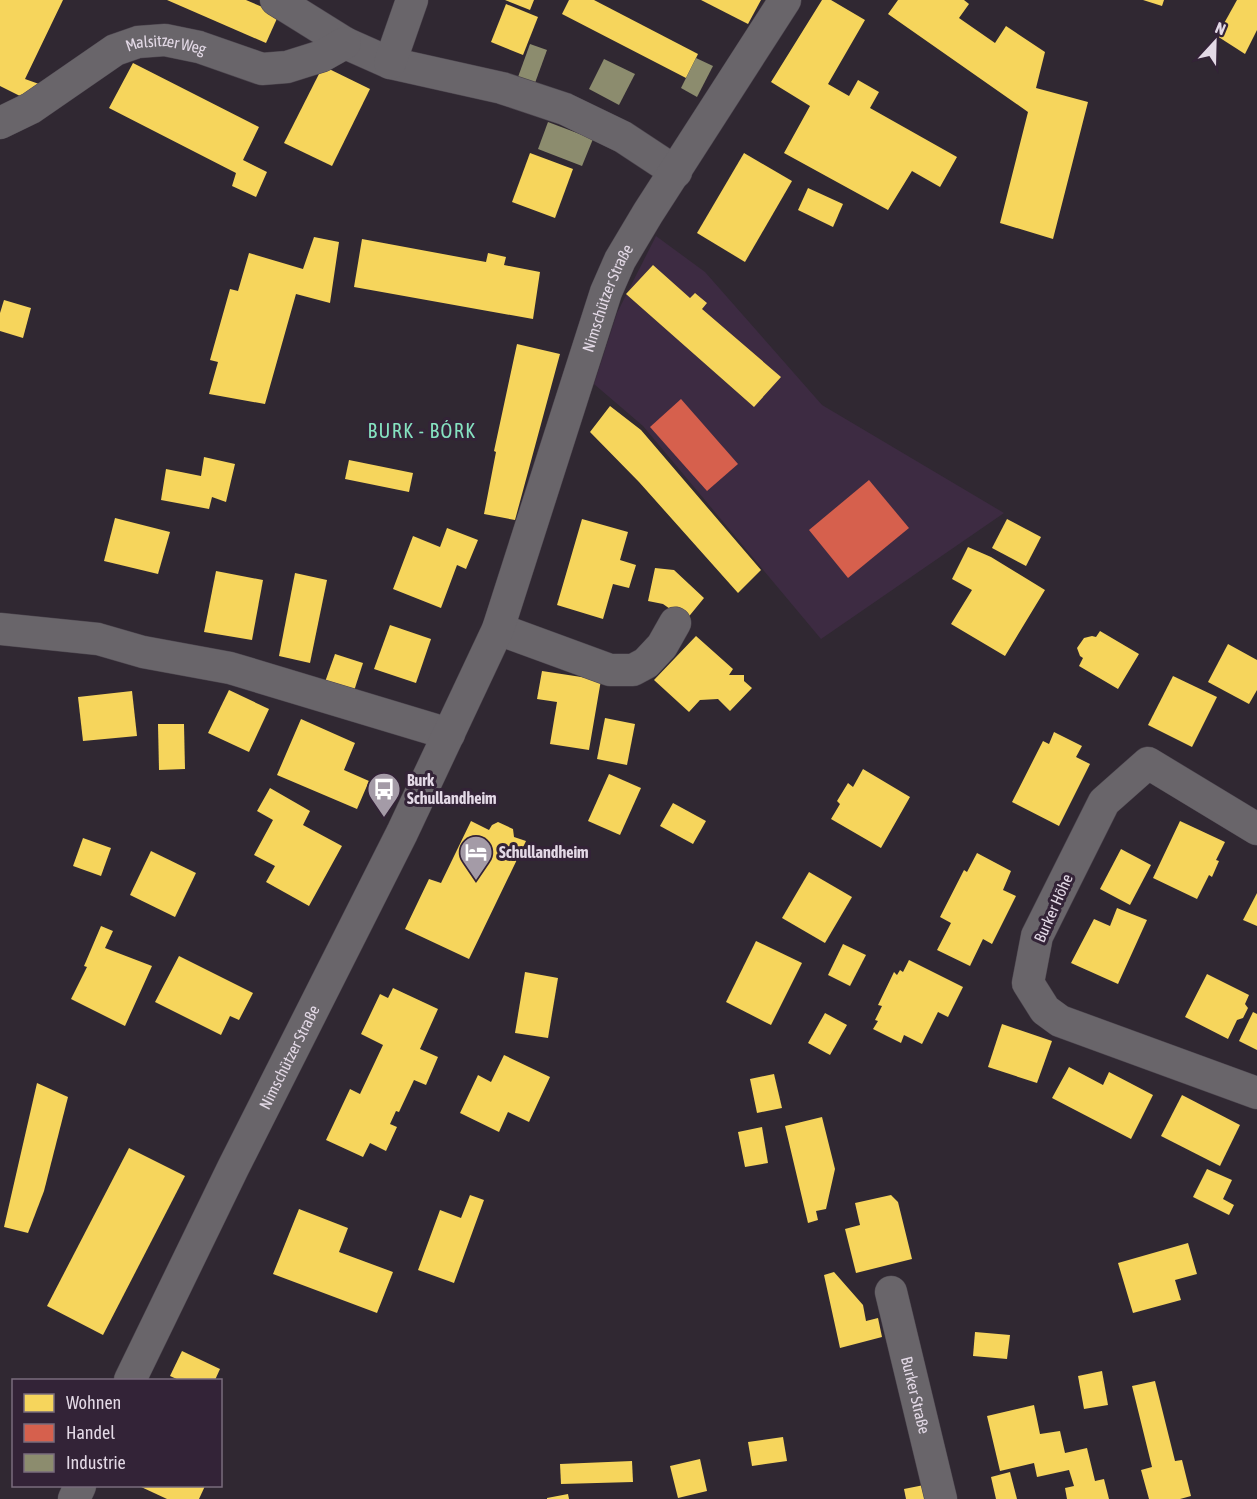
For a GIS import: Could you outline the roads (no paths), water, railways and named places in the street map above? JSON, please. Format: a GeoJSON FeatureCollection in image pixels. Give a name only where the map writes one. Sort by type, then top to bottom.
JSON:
{"type":"FeatureCollection","features":[{"type":"Feature","properties":{"kind":"street"},"geometry":{"type":"LineString","coordinates":[[276,0],[345,43],[390,63],[502,88],[564,109],[623,137],[676,172]]}},
{"type":"Feature","properties":{"kind":"street"},"geometry":{"type":"LineString","coordinates":[[390,63],[412,0]]}},
{"type":"Feature","properties":{"kind":"street","name":"Nimschützer Straße"},"geometry":{"type":"LineString","coordinates":[[130,1379],[396,843],[498,629],[606,292],[620,260],[785,0]]}},
{"type":"Feature","properties":{"kind":"street","name":"Malsitzer Weg"},"geometry":{"type":"LineString","coordinates":[[0,123],[32,108],[115,50],[138,42],[165,40],[199,47],[262,69],[287,67],[322,56],[345,43]]}},
{"type":"Feature","properties":{"kind":"street"},"geometry":{"type":"LineString","coordinates":[[498,629],[610,670],[633,670],[646,663],[662,646],[675,623]]}},
{"type":"Feature","properties":{"kind":"street"},"geometry":{"type":"LineString","coordinates":[[0,629],[98,639],[143,652],[230,668],[449,734]]}},
{"type":"Feature","properties":{"kind":"street","name":"Burker Höhe"},"geometry":{"type":"LineString","coordinates":[[1257,828],[1148,763],[1104,802],[1036,936],[1028,983],[1045,1010],[1060,1021],[1257,1093]]}},
{"type":"Feature","properties":{"kind":"street","name":"Burker Straße"},"geometry":{"type":"LineString","coordinates":[[891,1292],[940,1499]]}},
{"type":"Feature","properties":{"kind":"place","name":"Burk Schullandheim"},"geometry":{"type":"Point","coordinates":[384,818]}},
{"type":"Feature","properties":{"kind":"place","name":"Schullandheim"},"geometry":{"type":"Point","coordinates":[476,881]}},
{"type":"Feature","properties":{"kind":"district","name":"BURK - BÓRK"},"geometry":{"type":"Point","coordinates":[422,431]}}]}
